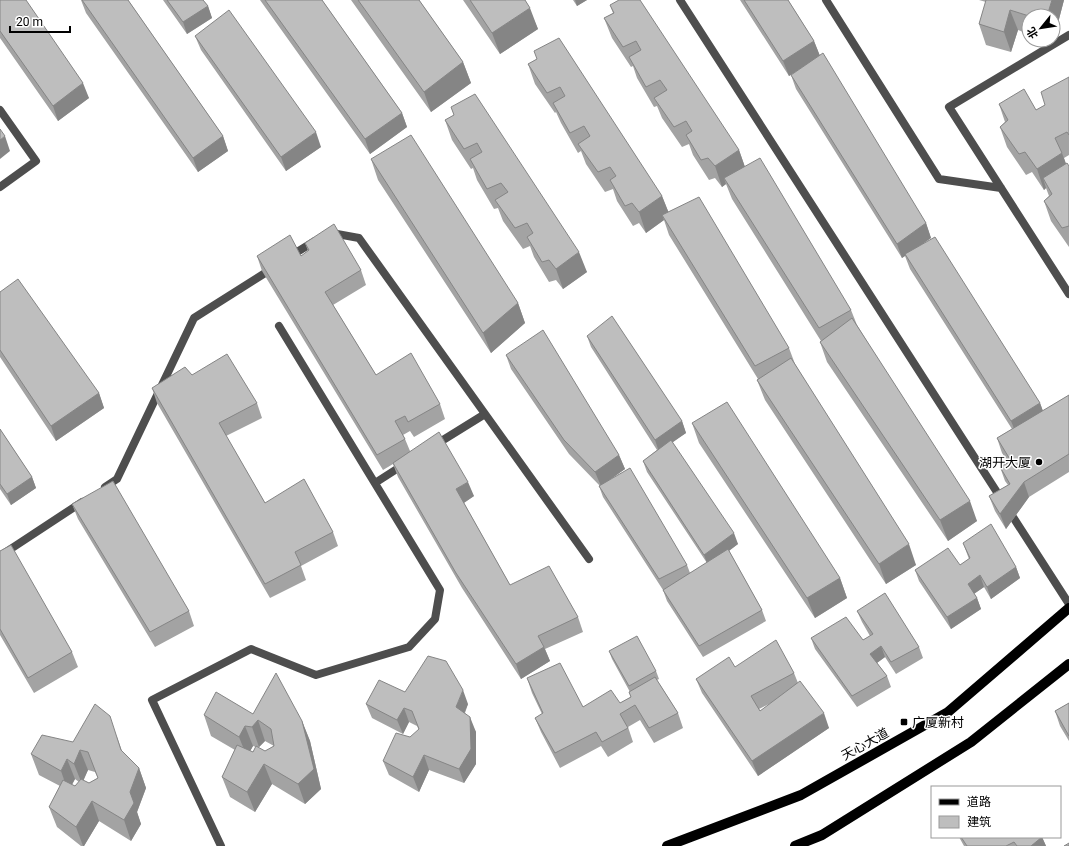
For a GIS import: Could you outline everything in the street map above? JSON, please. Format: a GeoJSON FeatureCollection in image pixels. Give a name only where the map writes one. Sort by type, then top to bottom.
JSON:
{"type":"FeatureCollection","features":[{"type":"Feature","properties":{"kind":"main road","name":"天心大道"},"geometry":{"type":"LineString","coordinates":[[667,846],[801,794],[948,712],[1069,608]]}},
{"type":"Feature","properties":{"kind":"main road"},"geometry":{"type":"LineString","coordinates":[[796,846],[822,835],[971,742],[1069,664]]}},
{"type":"Feature","properties":{"kind":"street"},"geometry":{"type":"LineString","coordinates":[[680,0],[1069,604]]}},
{"type":"Feature","properties":{"kind":"street"},"geometry":{"type":"LineString","coordinates":[[826,0],[939,179],[1001,188]]}},
{"type":"Feature","properties":{"kind":"street"},"geometry":{"type":"LineString","coordinates":[[1069,35],[949,107],[1069,294]]}},
{"type":"Feature","properties":{"kind":"street"},"geometry":{"type":"LineString","coordinates":[[0,110],[36,161],[0,187]]}},
{"type":"Feature","properties":{"kind":"street"},"geometry":{"type":"LineString","coordinates":[[0,556],[118,479],[194,318],[315,241],[337,234],[359,238],[589,559]]}},
{"type":"Feature","properties":{"kind":"street"},"geometry":{"type":"LineString","coordinates":[[221,846],[152,700],[251,648],[316,675],[409,647],[435,619],[440,590],[279,326]]}},
{"type":"Feature","properties":{"kind":"street"},"geometry":{"type":"LineString","coordinates":[[427,451],[484,414]]}},
{"type":"Feature","properties":{"kind":"street"},"geometry":{"type":"LineString","coordinates":[[375,483],[414,459]]}},
{"type":"Feature","properties":{"kind":"building"},"geometry":{"type":"Polygon","coordinates":[[[0,0],[26,0],[83,83],[53,106],[0,31],[0,0]]]}},
{"type":"Feature","properties":{"kind":"building"},"geometry":{"type":"Polygon","coordinates":[[[82,0],[128,0],[223,136],[193,158],[82,0]]]}},
{"type":"Feature","properties":{"kind":"building"},"geometry":{"type":"Polygon","coordinates":[[[167,0],[203,0],[208,6],[183,22],[167,0]]]}},
{"type":"Feature","properties":{"kind":"building"},"geometry":{"type":"Polygon","coordinates":[[[265,0],[322,0],[402,113],[365,139],[265,0]]]}},
{"type":"Feature","properties":{"kind":"building"},"geometry":{"type":"Polygon","coordinates":[[[358,0],[419,0],[463,62],[424,92],[358,0]]]}},
{"type":"Feature","properties":{"kind":"building"},"geometry":{"type":"Polygon","coordinates":[[[470,0],[525,0],[530,8],[492,33],[470,0]]]}},
{"type":"Feature","properties":{"kind":"building"},"geometry":{"type":"Polygon","coordinates":[[[619,0],[640,0],[739,150],[715,166],[708,158],[701,160],[686,135],[692,131],[686,121],[674,127],[654,98],[667,90],[660,80],[646,87],[629,57],[641,50],[636,41],[623,47],[604,18],[614,13],[610,5],[619,0]]]}},
{"type":"Feature","properties":{"kind":"building"},"geometry":{"type":"Polygon","coordinates":[[[744,0],[788,0],[814,41],[783,61],[744,0]]]}},
{"type":"Feature","properties":{"kind":"building"},"geometry":{"type":"Polygon","coordinates":[[[986,0],[1052,0],[1050,8],[1021,8],[1021,13],[1010,10],[1004,32],[979,24],[986,0]]]}},
{"type":"Feature","properties":{"kind":"building"},"geometry":{"type":"Polygon","coordinates":[[[229,10],[316,132],[281,157],[195,36],[229,10]]]}},
{"type":"Feature","properties":{"kind":"building"},"geometry":{"type":"Polygon","coordinates":[[[559,38],[662,196],[639,212],[632,203],[625,206],[610,180],[616,176],[610,167],[598,172],[578,144],[590,136],[584,126],[570,133],[553,103],[565,96],[560,87],[547,93],[528,64],[537,59],[534,51],[559,38]]]}},
{"type":"Feature","properties":{"kind":"building"},"geometry":{"type":"Polygon","coordinates":[[[823,53],[926,223],[897,244],[791,75],[823,53]]]}},
{"type":"Feature","properties":{"kind":"building"},"geometry":{"type":"Polygon","coordinates":[[[1069,77],[1069,135],[1067,132],[1055,138],[1062,153],[1037,169],[1025,152],[1019,154],[1000,127],[1008,120],[999,104],[1024,89],[1036,110],[1045,105],[1041,92],[1069,77]]]}},
{"type":"Feature","properties":{"kind":"building"},"geometry":{"type":"Polygon","coordinates":[[[475,94],[579,252],[556,269],[549,260],[542,262],[527,237],[533,233],[527,223],[515,228],[495,200],[508,192],[501,183],[487,189],[470,159],[482,152],[477,143],[464,149],[445,120],[454,115],[451,107],[475,94]]]}},
{"type":"Feature","properties":{"kind":"building"},"geometry":{"type":"Polygon","coordinates":[[[0,129],[5,136],[0,140],[0,129]]]}},
{"type":"Feature","properties":{"kind":"building"},"geometry":{"type":"Polygon","coordinates":[[[411,135],[518,303],[483,333],[371,159],[411,135]]]}},
{"type":"Feature","properties":{"kind":"building"},"geometry":{"type":"Polygon","coordinates":[[[760,158],[851,310],[819,328],[724,178],[760,158]]]}},
{"type":"Feature","properties":{"kind":"building"},"geometry":{"type":"Polygon","coordinates":[[[1067,163],[1069,166],[1069,226],[1062,228],[1044,201],[1052,194],[1043,178],[1067,163]]]}},
{"type":"Feature","properties":{"kind":"building"},"geometry":{"type":"Polygon","coordinates":[[[699,197],[789,348],[755,366],[662,215],[699,197]]]}},
{"type":"Feature","properties":{"kind":"building"},"geometry":{"type":"Polygon","coordinates":[[[334,224],[361,270],[325,292],[376,375],[411,353],[440,404],[408,422],[405,416],[395,421],[405,439],[377,455],[257,256],[290,235],[301,256],[309,250],[305,243],[334,224]]]}},
{"type":"Feature","properties":{"kind":"building"},"geometry":{"type":"Polygon","coordinates":[[[935,237],[1040,403],[1011,421],[905,254],[935,237]]]}},
{"type":"Feature","properties":{"kind":"building"},"geometry":{"type":"Polygon","coordinates":[[[18,279],[99,393],[51,426],[0,350],[0,292],[18,279]]]}},
{"type":"Feature","properties":{"kind":"building"},"geometry":{"type":"Polygon","coordinates":[[[612,316],[682,421],[655,440],[587,336],[612,316]]]}},
{"type":"Feature","properties":{"kind":"building"},"geometry":{"type":"Polygon","coordinates":[[[852,318],[970,501],[940,520],[820,342],[852,318]]]}},
{"type":"Feature","properties":{"kind":"building"},"geometry":{"type":"Polygon","coordinates":[[[543,330],[619,455],[595,472],[564,440],[506,355],[543,330]]]}},
{"type":"Feature","properties":{"kind":"building"},"geometry":{"type":"Polygon","coordinates":[[[227,354],[257,403],[219,423],[265,503],[304,479],[333,532],[295,552],[301,565],[265,584],[152,388],[185,367],[192,375],[227,354]]]}},
{"type":"Feature","properties":{"kind":"building"},"geometry":{"type":"Polygon","coordinates":[[[791,358],[909,544],[879,564],[757,380],[791,358]]]}},
{"type":"Feature","properties":{"kind":"building","name":"湖开大厦"},"geometry":{"type":"Polygon","coordinates":[[[1069,395],[1069,454],[1024,482],[1000,514],[989,496],[1010,484],[1000,467],[1011,461],[997,438],[1069,395]]]}},
{"type":"Feature","properties":{"kind":"building"},"geometry":{"type":"Polygon","coordinates":[[[727,402],[840,578],[807,598],[692,423],[727,402]]]}},
{"type":"Feature","properties":{"kind":"building"},"geometry":{"type":"Polygon","coordinates":[[[0,429],[32,477],[7,494],[0,484],[0,429]]]}},
{"type":"Feature","properties":{"kind":"building"},"geometry":{"type":"Polygon","coordinates":[[[439,432],[468,482],[456,489],[510,585],[549,566],[578,617],[538,636],[544,647],[516,664],[456,573],[393,463],[439,432]]]}},
{"type":"Feature","properties":{"kind":"building"},"geometry":{"type":"Polygon","coordinates":[[[671,440],[734,533],[704,555],[643,461],[671,440]]]}},
{"type":"Feature","properties":{"kind":"building"},"geometry":{"type":"Polygon","coordinates":[[[630,468],[687,565],[659,579],[599,486],[630,468]]]}},
{"type":"Feature","properties":{"kind":"building"},"geometry":{"type":"Polygon","coordinates":[[[113,481],[189,611],[150,632],[72,504],[113,481]]]}},
{"type":"Feature","properties":{"kind":"building"},"geometry":{"type":"Polygon","coordinates":[[[991,524],[1016,567],[987,587],[980,575],[968,584],[977,598],[947,617],[915,570],[948,548],[960,565],[970,558],[963,543],[991,524]]]}},
{"type":"Feature","properties":{"kind":"building"},"geometry":{"type":"Polygon","coordinates":[[[11,545],[72,652],[28,678],[0,629],[0,551],[11,545]]]}},
{"type":"Feature","properties":{"kind":"building"},"geometry":{"type":"Polygon","coordinates":[[[728,549],[762,610],[699,646],[663,590],[728,549]]]}},
{"type":"Feature","properties":{"kind":"building"},"geometry":{"type":"Polygon","coordinates":[[[885,593],[919,647],[891,662],[881,646],[870,654],[887,676],[852,696],[811,638],[846,617],[863,640],[873,634],[857,611],[885,593]]]}},
{"type":"Feature","properties":{"kind":"building"},"geometry":{"type":"Polygon","coordinates":[[[637,636],[656,671],[629,686],[609,651],[637,636]]]}},
{"type":"Feature","properties":{"kind":"building"},"geometry":{"type":"Polygon","coordinates":[[[776,640],[794,673],[751,696],[760,711],[800,681],[824,713],[752,761],[696,679],[729,657],[735,667],[776,640]]]}},
{"type":"Feature","properties":{"kind":"building"},"geometry":{"type":"Polygon","coordinates":[[[428,656],[446,661],[463,690],[456,707],[470,717],[471,749],[459,769],[424,755],[413,777],[383,761],[396,733],[410,737],[419,729],[412,711],[404,708],[397,720],[366,704],[379,680],[405,692],[428,656]]]}},
{"type":"Feature","properties":{"kind":"building"},"geometry":{"type":"Polygon","coordinates":[[[560,663],[583,707],[611,690],[620,703],[631,697],[629,692],[655,677],[678,713],[649,728],[635,705],[620,714],[628,728],[602,742],[596,732],[555,753],[535,718],[543,713],[527,678],[560,663]]]}},
{"type":"Feature","properties":{"kind":"building"},"geometry":{"type":"Polygon","coordinates":[[[276,673],[302,721],[314,769],[298,784],[264,764],[247,792],[222,777],[237,745],[253,752],[256,746],[265,751],[274,746],[271,729],[258,720],[252,727],[245,726],[239,737],[204,715],[216,692],[253,714],[276,673]]]}},
{"type":"Feature","properties":{"kind":"building"},"geometry":{"type":"Polygon","coordinates":[[[1069,703],[1069,736],[1055,711],[1069,703]]]}},
{"type":"Feature","properties":{"kind":"building"},"geometry":{"type":"Polygon","coordinates":[[[95,704],[110,716],[121,750],[139,768],[130,792],[134,803],[124,820],[92,801],[76,827],[49,807],[63,780],[75,786],[81,779],[89,783],[98,778],[88,752],[80,750],[74,764],[67,759],[61,771],[31,754],[42,735],[73,742],[95,704]]]}},
{"type":"Feature","properties":{"kind":"building"},"geometry":{"type":"Polygon","coordinates":[[[962,838],[1041,838],[1031,846],[1017,846],[1014,842],[1006,846],[967,846],[962,838]]]}},
{"type":"Feature","properties":{"kind":"place","name":"湖开大厦"},"geometry":{"type":"Point","coordinates":[1039,462]}},
{"type":"Feature","properties":{"kind":"place","name":"广厦新村"},"geometry":{"type":"Point","coordinates":[904,722]}}]}
